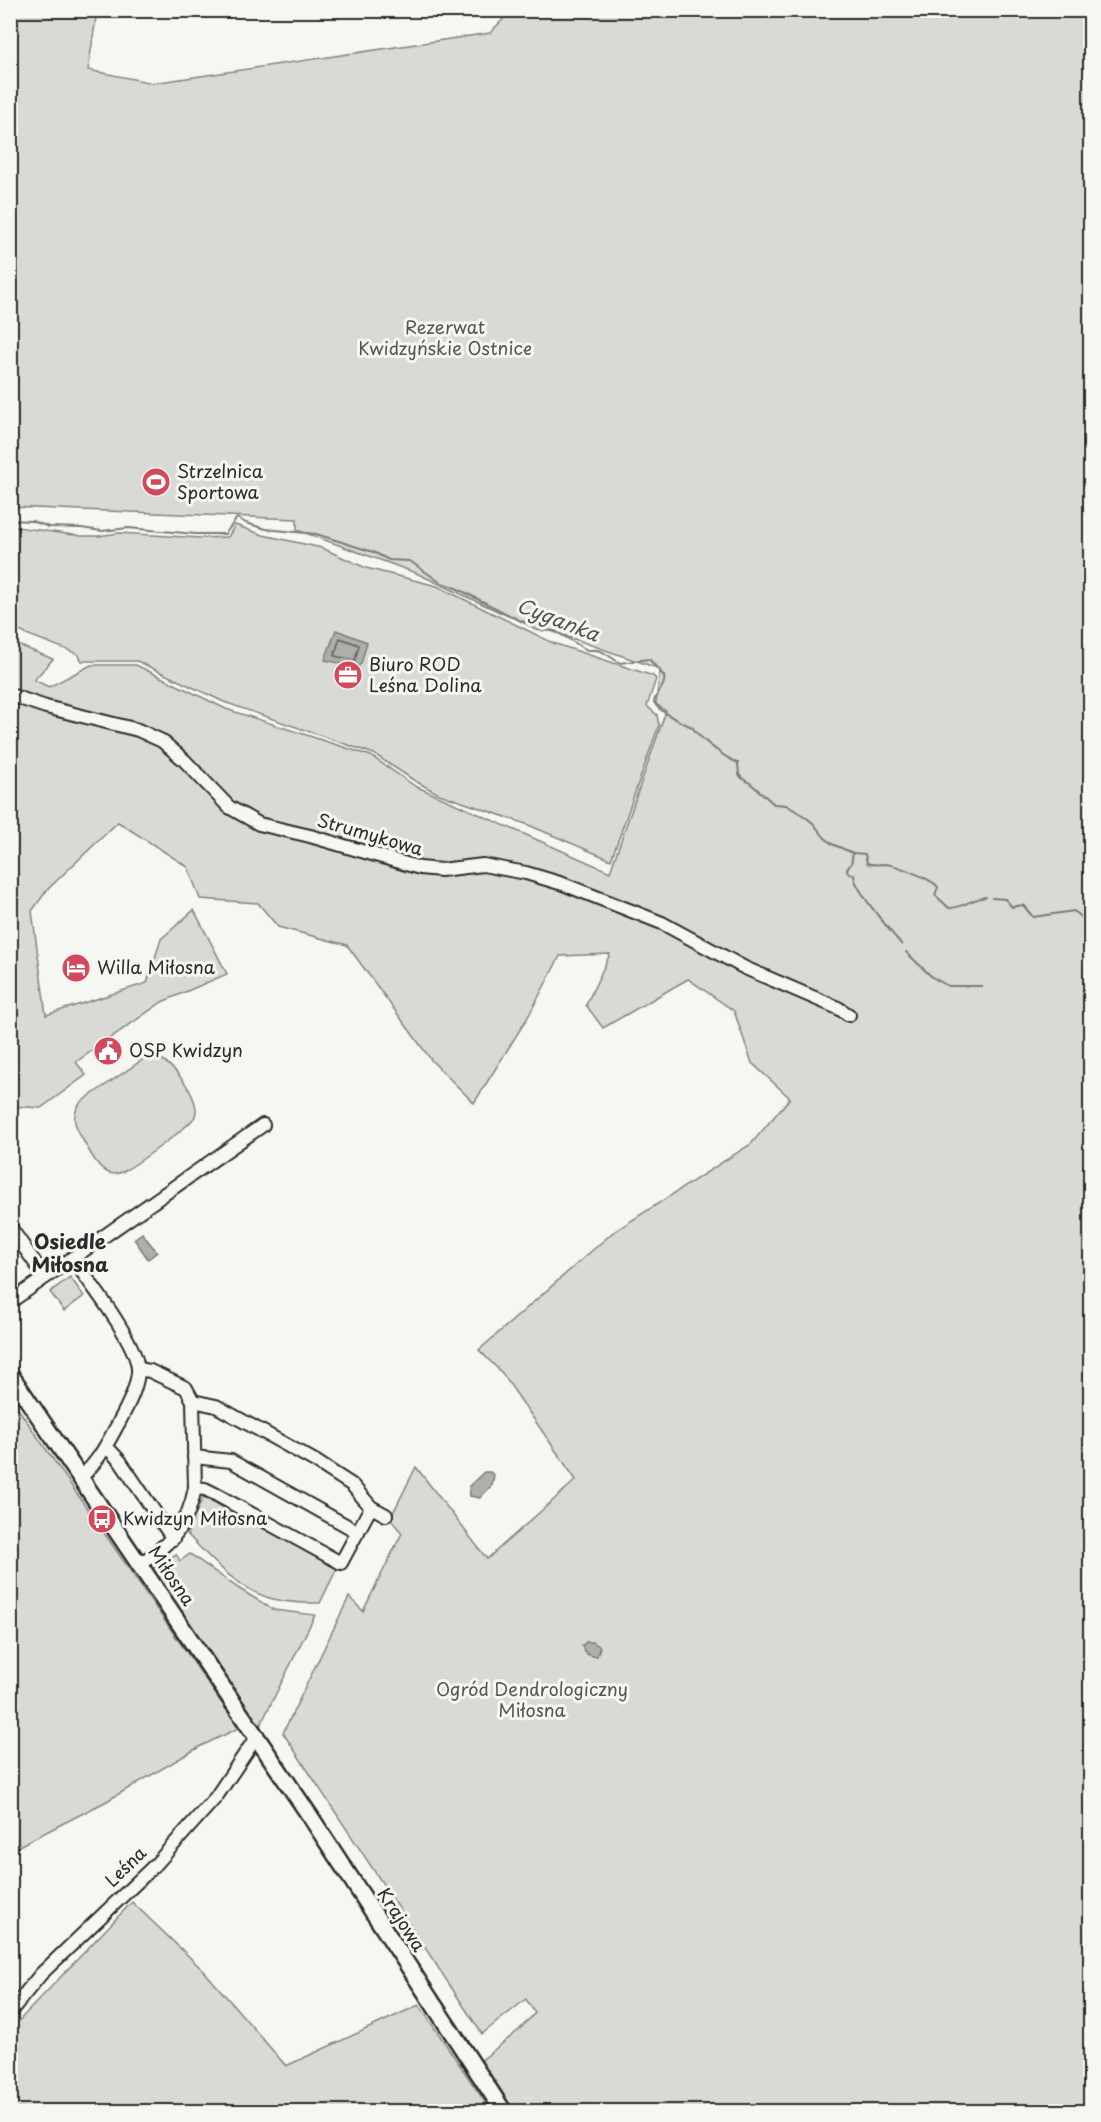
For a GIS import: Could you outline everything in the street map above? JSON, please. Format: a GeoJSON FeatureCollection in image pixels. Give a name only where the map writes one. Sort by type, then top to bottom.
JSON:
{"type":"FeatureCollection","features":[{"type":"Feature","properties":{"kind":"main road","name":"Miłosna"},"geometry":{"type":"LineString","coordinates":[[10,1374],[261,1745]]}},
{"type":"Feature","properties":{"kind":"main road","name":"Krajowa"},"geometry":{"type":"LineString","coordinates":[[261,1745],[504,2112]]}},
{"type":"Feature","properties":{"kind":"street","name":"Strumykowa"},"geometry":{"type":"LineString","coordinates":[[10,695],[138,730],[162,741],[184,760],[229,807],[259,824],[310,836],[420,868],[441,870],[483,865],[526,873],[563,884],[662,923],[745,968],[838,1008],[849,1016]]}},
{"type":"Feature","properties":{"kind":"street"},"geometry":{"type":"LineString","coordinates":[[10,1302],[263,1125]]}},
{"type":"Feature","properties":{"kind":"street"},"geometry":{"type":"LineString","coordinates":[[10,1227],[45,1277]]}},
{"type":"Feature","properties":{"kind":"street"},"geometry":{"type":"LineString","coordinates":[[72,1257],[116,1322],[137,1359],[138,1370],[129,1404],[92,1468],[81,1478]]}},
{"type":"Feature","properties":{"kind":"street"},"geometry":{"type":"LineString","coordinates":[[138,1370],[150,1371],[186,1388],[193,1401],[195,1488],[188,1509],[173,1539],[140,1564]]}},
{"type":"Feature","properties":{"kind":"street"},"geometry":{"type":"LineString","coordinates":[[193,1401],[216,1406],[315,1461],[352,1485],[371,1507],[386,1515]]}},
{"type":"Feature","properties":{"kind":"street"},"geometry":{"type":"LineString","coordinates":[[106,1446],[120,1461],[173,1539]]}},
{"type":"Feature","properties":{"kind":"street"},"geometry":{"type":"LineString","coordinates":[[194,1457],[231,1461],[358,1532]]}},
{"type":"Feature","properties":{"kind":"street"},"geometry":{"type":"LineString","coordinates":[[195,1488],[217,1495],[341,1563],[371,1507]]}},
{"type":"Feature","properties":{"kind":"street","name":"Leśna"},"geometry":{"type":"LineString","coordinates":[[10,2013],[41,1974],[157,1863],[216,1797],[251,1745],[261,1745]]}},
{"type":"Feature","properties":{"kind":"green space"},"geometry":{"type":"Polygon","coordinates":[[[11,11],[97,11],[88,70],[153,83],[490,33],[511,11],[1090,11],[1090,2111],[511,2111],[478,2063],[519,2030],[535,2013],[526,1999],[482,2034],[283,1733],[349,1597],[363,1611],[402,1533],[390,1519],[416,1467],[487,1559],[576,1480],[502,1373],[479,1350],[612,1233],[751,1144],[790,1098],[752,1063],[734,1011],[688,979],[603,1028],[586,1005],[610,954],[560,956],[528,1017],[474,1103],[432,1061],[347,945],[278,927],[258,903],[200,899],[188,867],[118,822],[47,890],[32,911],[46,1015],[147,983],[161,939],[194,910],[227,974],[162,1002],[76,1062],[86,1075],[41,1108],[11,1106],[11,642],[53,659],[34,680],[49,687],[91,665],[136,665],[226,709],[371,756],[415,786],[610,872],[666,711],[656,704],[660,669],[508,616],[416,573],[297,530],[297,519],[11,507],[11,11]]]}},
{"type":"Feature","properties":{"kind":"green space"},"geometry":{"type":"Polygon","coordinates":[[[235,525],[263,535],[322,548],[366,568],[437,586],[553,643],[653,676],[656,679],[647,706],[657,715],[659,725],[611,860],[526,824],[439,794],[374,754],[224,702],[137,661],[82,661],[78,654],[11,628],[10,526],[81,536],[119,533],[201,538],[228,537],[235,525]]]}},
{"type":"Feature","properties":{"kind":"green space"},"geometry":{"type":"Polygon","coordinates":[[[153,1056],[168,1064],[183,1080],[194,1100],[195,1116],[138,1162],[120,1173],[109,1173],[97,1163],[80,1135],[75,1121],[76,1112],[81,1102],[145,1058],[153,1056]]]}},
{"type":"Feature","properties":{"kind":"green space"},"geometry":{"type":"Polygon","coordinates":[[[70,1277],[84,1296],[64,1311],[50,1292],[70,1277]]]}},
{"type":"Feature","properties":{"kind":"green space"},"geometry":{"type":"Polygon","coordinates":[[[10,1397],[239,1728],[201,1746],[105,1802],[11,1850],[10,1397]]]}},
{"type":"Feature","properties":{"kind":"green space"},"geometry":{"type":"Polygon","coordinates":[[[203,1497],[338,1566],[320,1603],[285,1601],[260,1595],[248,1589],[215,1563],[187,1534],[203,1497]]]}},
{"type":"Feature","properties":{"kind":"green space"},"geometry":{"type":"Polygon","coordinates":[[[176,1554],[180,1561],[190,1554],[274,1610],[315,1615],[260,1726],[240,1702],[152,1569],[176,1554]]]}},
{"type":"Feature","properties":{"kind":"green space"},"geometry":{"type":"Polygon","coordinates":[[[132,1902],[204,1971],[286,2066],[419,2005],[491,2111],[11,2111],[11,2029],[132,1902]]]}},
{"type":"Feature","properties":{"kind":"water"},"geometry":{"type":"Polygon","coordinates":[[[336,630],[367,642],[361,664],[357,667],[325,660],[336,630]]]}},
{"type":"Feature","properties":{"kind":"water"},"geometry":{"type":"Polygon","coordinates":[[[142,1233],[157,1252],[148,1259],[134,1239],[142,1233]]]}},
{"type":"Feature","properties":{"kind":"water"},"geometry":{"type":"Polygon","coordinates":[[[484,1472],[494,1475],[492,1485],[480,1498],[470,1496],[469,1486],[484,1472]]]}},
{"type":"Feature","properties":{"kind":"water"},"geometry":{"type":"Polygon","coordinates":[[[586,1642],[593,1642],[600,1647],[597,1656],[589,1655],[584,1651],[582,1646],[586,1642]]]}},
{"type":"Feature","properties":{"kind":"waterway","name":"Cyganka"},"geometry":{"type":"LineString","coordinates":[[10,520],[32,521],[49,527],[102,531],[128,528],[225,534],[237,518],[266,529],[316,534],[373,552],[389,560],[410,561],[440,582],[536,630],[555,631],[587,650],[603,652],[620,663],[649,659],[664,676],[664,684],[654,702],[656,705],[692,727],[700,737],[726,757],[738,763],[739,775],[774,804],[786,805],[804,816],[832,844],[853,853],[865,854],[867,863],[891,865],[929,880],[938,887],[935,895],[949,908],[986,897]]}},
{"type":"Feature","properties":{"kind":"waterway"},"geometry":{"type":"LineString","coordinates":[[853,853],[851,864],[847,869],[848,873],[854,875],[866,900],[902,945]]}},
{"type":"Feature","properties":{"kind":"waterway","name":"Cyganka"},"geometry":{"type":"LineString","coordinates":[[992,898],[1005,899],[1012,907],[1023,905],[1033,917],[1074,911],[1090,923]]}},
{"type":"Feature","properties":{"kind":"waterway"},"geometry":{"type":"LineString","coordinates":[[906,952],[932,977],[948,986],[982,986]]}},
{"type":"Feature","properties":{"kind":"place","name":"Strzelnica Sportowa"},"geometry":{"type":"Point","coordinates":[156,482]}},
{"type":"Feature","properties":{"kind":"place","name":"Biuro ROD Leśna Dolina"},"geometry":{"type":"Point","coordinates":[348,675]}},
{"type":"Feature","properties":{"kind":"place","name":"Willa Miłosna"},"geometry":{"type":"Point","coordinates":[76,968]}},
{"type":"Feature","properties":{"kind":"place","name":"OSP Kwidzyn"},"geometry":{"type":"Point","coordinates":[108,1051]}},
{"type":"Feature","properties":{"kind":"place","name":"Kwidzyn Miłosna"},"geometry":{"type":"Point","coordinates":[102,1519]}},
{"type":"Feature","properties":{"kind":"district","name":"Osiedle Miłosna"},"geometry":{"type":"Point","coordinates":[70,1254]}},
{"type":"Feature","properties":{"kind":"park label","name":"Rezerwat Kwidzyńskie Ostnice"},"geometry":{"type":"Point","coordinates":[445,338]}},
{"type":"Feature","properties":{"kind":"park label","name":"Ogród Dendrologiczny Miłosna"},"geometry":{"type":"Point","coordinates":[532,1700]}}]}
